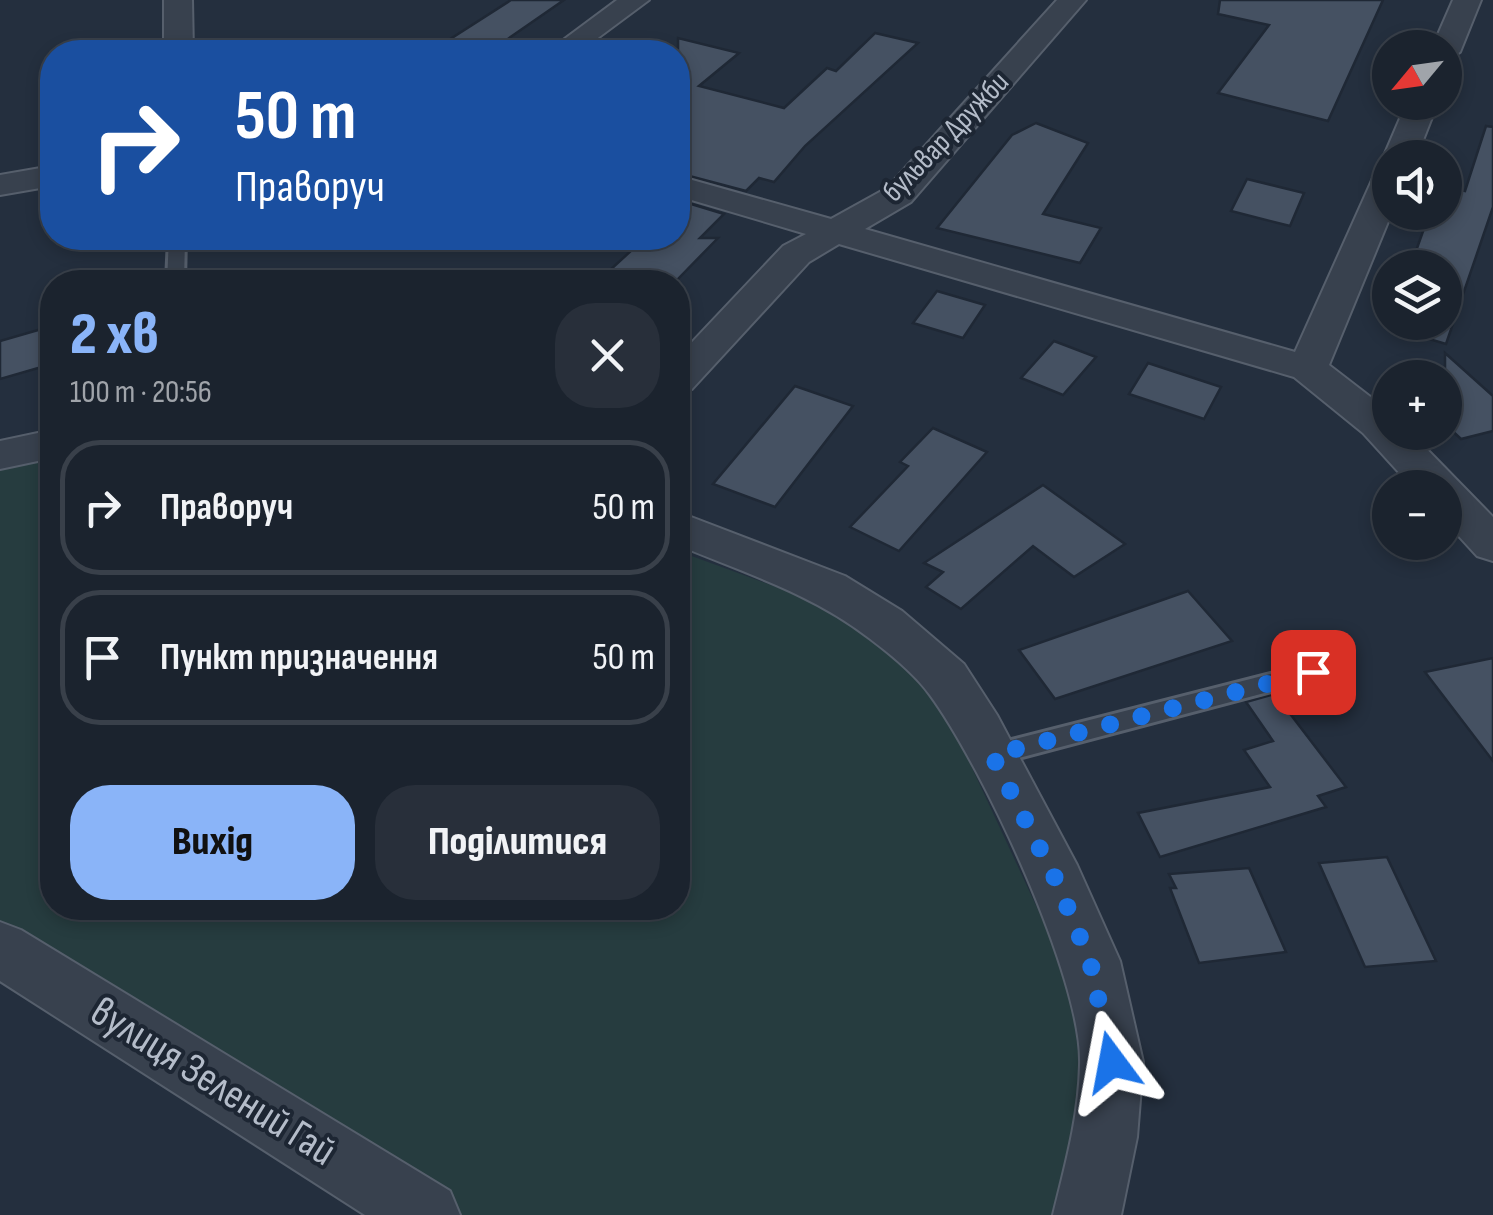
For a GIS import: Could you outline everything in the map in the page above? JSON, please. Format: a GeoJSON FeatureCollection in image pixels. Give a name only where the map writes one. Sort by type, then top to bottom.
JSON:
{"type":"FeatureCollection","features":[{"type":"Feature","properties":{"kind":"street"},"geometry":{"type":"LineString","coordinates":[[178,0],[178,40]]}},
{"type":"Feature","properties":{"kind":"street"},"geometry":{"type":"LineString","coordinates":[[578,40],[635,0]]}},
{"type":"Feature","properties":{"kind":"street","name":"бульвар Дружби"},"geometry":{"type":"LineString","coordinates":[[690,367],[796,254],[900,194],[1072,0]]}},
{"type":"Feature","properties":{"kind":"street"},"geometry":{"type":"LineString","coordinates":[[1455,30],[1468,0]]}},
{"type":"Feature","properties":{"kind":"street"},"geometry":{"type":"LineString","coordinates":[[0,185],[40,178]]}},
{"type":"Feature","properties":{"kind":"street"},"geometry":{"type":"LineString","coordinates":[[690,189],[1308,368],[1378,424],[1421,470]]}},
{"type":"Feature","properties":{"kind":"street"},"geometry":{"type":"LineString","coordinates":[[1308,368],[1372,220]]}},
{"type":"Feature","properties":{"kind":"street"},"geometry":{"type":"LineString","coordinates":[[0,455],[40,447]]}},
{"type":"Feature","properties":{"kind":"street"},"geometry":{"type":"LineString","coordinates":[[1462,512],[1493,546]]}},
{"type":"Feature","properties":{"kind":"street"},"geometry":{"type":"LineString","coordinates":[[690,533],[828,588],[885,624],[946,678],[992,755],[1057,882],[1090,961],[1112,1062],[1105,1136],[1087,1215]]}},
{"type":"Feature","properties":{"kind":"street","name":"вулиця Зелений Гай"},"geometry":{"type":"LineString","coordinates":[[0,949],[426,1215]]}},
{"type":"Feature","properties":{"kind":"lane"},"geometry":{"type":"LineString","coordinates":[[992,755],[1313,672]]}},
{"type":"Feature","properties":{"kind":"green space"},"geometry":{"type":"Polygon","coordinates":[[[40,461],[40,920],[690,920],[690,555],[809,599],[877,640],[945,710],[1068,974],[1085,1104],[1059,1215],[427,1215],[0,948],[0,470],[40,461]]]}},
{"type":"Feature","properties":{"kind":"building"},"geometry":{"type":"Polygon","coordinates":[[[511,0],[564,0],[506,40],[449,40],[511,0]]]}},
{"type":"Feature","properties":{"kind":"building"},"geometry":{"type":"Polygon","coordinates":[[[1220,0],[1383,0],[1328,121],[1218,93],[1269,25],[1218,14],[1220,0]]]}},
{"type":"Feature","properties":{"kind":"building"},"geometry":{"type":"Polygon","coordinates":[[[875,33],[918,43],[805,146],[774,182],[759,178],[746,191],[690,176],[690,41],[739,53],[699,86],[784,108],[827,68],[836,71],[875,33]]]}},
{"type":"Feature","properties":{"kind":"building"},"geometry":{"type":"Polygon","coordinates":[[[1036,123],[1088,143],[1043,214],[1101,228],[1080,263],[937,228],[1012,135],[1036,123]]]}},
{"type":"Feature","properties":{"kind":"building"},"geometry":{"type":"Polygon","coordinates":[[[1486,126],[1493,127],[1493,207],[1462,297],[1462,250],[1416,250],[1423,230],[1462,230],[1462,190],[1465,191],[1486,126]]]}},
{"type":"Feature","properties":{"kind":"building"},"geometry":{"type":"Polygon","coordinates":[[[1247,179],[1304,193],[1290,226],[1231,211],[1247,179]]]}},
{"type":"Feature","properties":{"kind":"building"},"geometry":{"type":"Polygon","coordinates":[[[690,204],[724,214],[700,238],[718,238],[687,270],[610,270],[632,250],[690,250],[690,204]]]}},
{"type":"Feature","properties":{"kind":"building"},"geometry":{"type":"Polygon","coordinates":[[[937,291],[985,305],[963,338],[913,323],[937,291]]]}},
{"type":"Feature","properties":{"kind":"building"},"geometry":{"type":"Polygon","coordinates":[[[40,329],[40,367],[0,379],[0,341],[40,329]]]}},
{"type":"Feature","properties":{"kind":"building"},"geometry":{"type":"Polygon","coordinates":[[[1054,341],[1096,357],[1063,395],[1021,378],[1054,341]]]}},
{"type":"Feature","properties":{"kind":"building"},"geometry":{"type":"Polygon","coordinates":[[[1148,363],[1221,387],[1204,419],[1129,394],[1148,363]]]}},
{"type":"Feature","properties":{"kind":"building"},"geometry":{"type":"Polygon","coordinates":[[[1462,368],[1493,396],[1493,431],[1462,439],[1462,368]]]}},
{"type":"Feature","properties":{"kind":"building"},"geometry":{"type":"Polygon","coordinates":[[[795,386],[853,406],[775,507],[713,484],[795,386]]]}},
{"type":"Feature","properties":{"kind":"building"},"geometry":{"type":"Polygon","coordinates":[[[933,428],[987,452],[899,551],[850,527],[908,466],[900,462],[933,428]]]}},
{"type":"Feature","properties":{"kind":"building"},"geometry":{"type":"Polygon","coordinates":[[[1043,485],[1125,544],[1074,577],[1033,546],[961,609],[926,587],[943,572],[924,563],[1043,485]]]}},
{"type":"Feature","properties":{"kind":"building"},"geometry":{"type":"Polygon","coordinates":[[[1188,591],[1232,641],[1055,699],[1019,650],[1188,591]]]}},
{"type":"Feature","properties":{"kind":"building"},"geometry":{"type":"Polygon","coordinates":[[[1493,658],[1493,761],[1425,672],[1493,658]]]}},
{"type":"Feature","properties":{"kind":"building"},"geometry":{"type":"Polygon","coordinates":[[[1275,694],[1346,787],[1318,796],[1326,807],[1160,857],[1138,813],[1270,787],[1244,750],[1273,741],[1246,702],[1275,694]]]}},
{"type":"Feature","properties":{"kind":"building"},"geometry":{"type":"Polygon","coordinates":[[[1387,857],[1436,961],[1365,967],[1319,863],[1387,857]]]}},
{"type":"Feature","properties":{"kind":"building"},"geometry":{"type":"Polygon","coordinates":[[[1249,868],[1286,952],[1199,963],[1170,888],[1176,888],[1169,874],[1249,868]]]}},
{"type":"Feature","properties":{"kind":"route"},"geometry":{"type":"LineString","coordinates":[[1112,1062],[1090,961],[1057,882],[992,755],[1313,672]]}}]}
